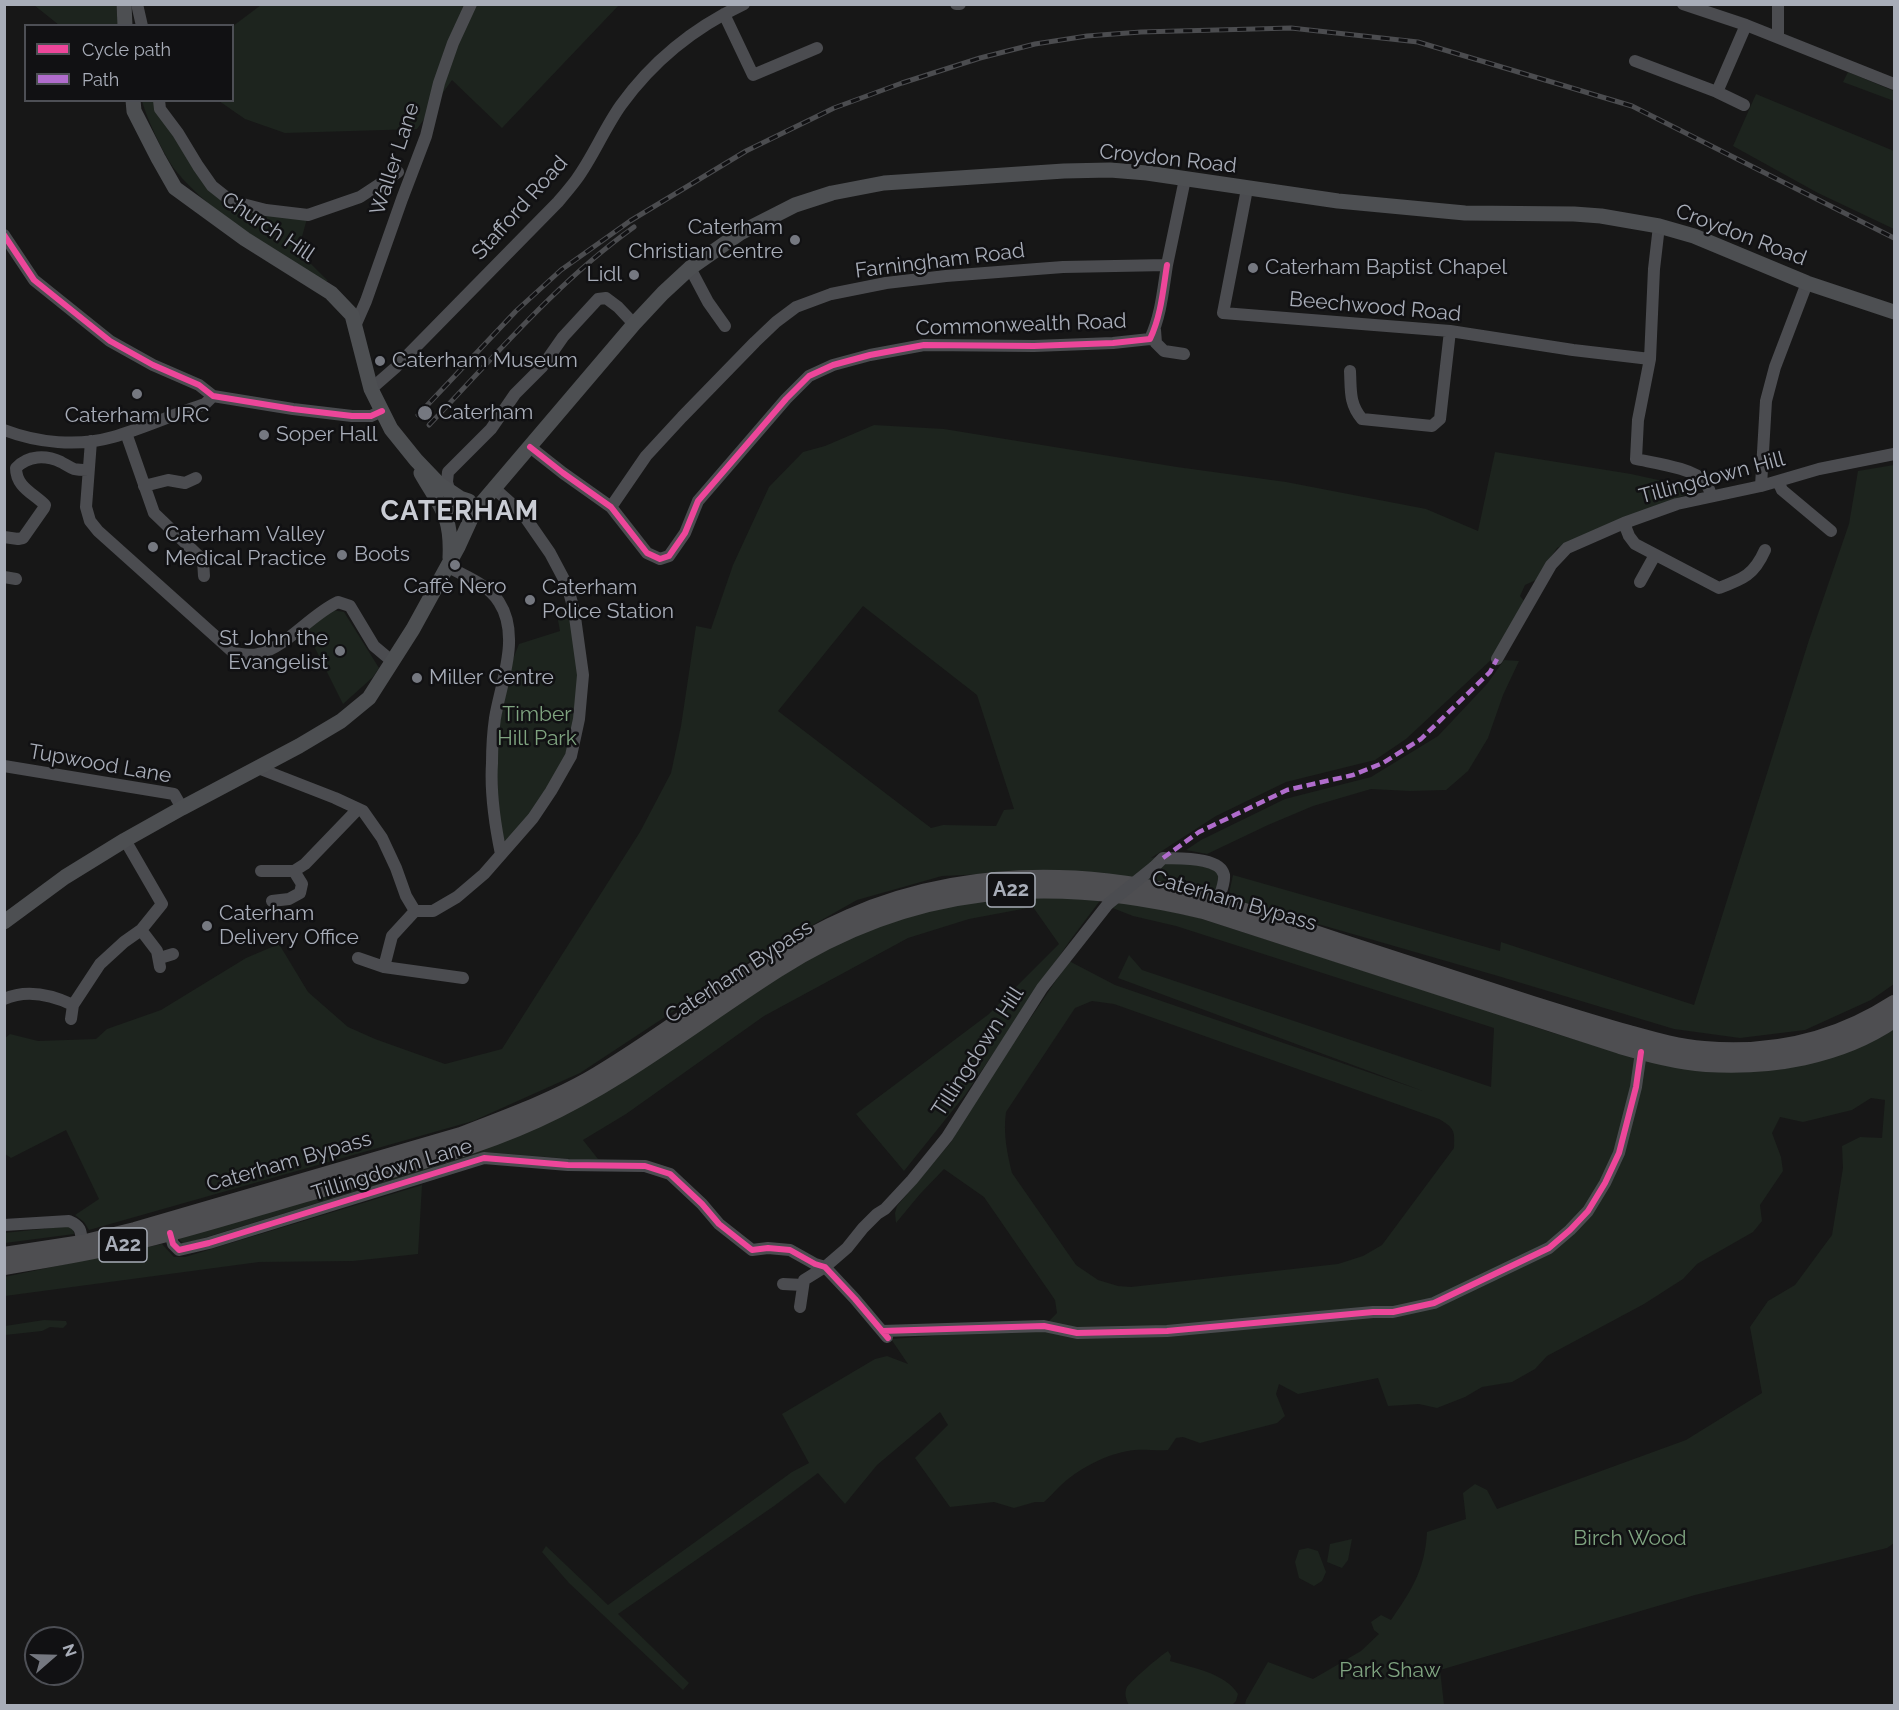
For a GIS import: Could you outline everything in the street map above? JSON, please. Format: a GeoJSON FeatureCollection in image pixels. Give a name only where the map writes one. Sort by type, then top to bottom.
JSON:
{"type":"FeatureCollection","features":[{"type":"Feature","properties":{"kind":"highway","name":"Caterham Bypass"},"geometry":{"type":"LineString","coordinates":[[4,1255],[82,1243],[189,1215],[461,1135],[537,1105],[585,1081],[642,1047],[762,966],[850,916],[938,888],[980,882],[1017,878],[1061,878],[1140,885],[1217,903],[1591,1022],[1667,1044],[1701,1049],[1739,1051],[1771,1049],[1805,1043],[1850,1028],[1894,1003]]}},
{"type":"Feature","properties":{"kind":"highway","name":"Caterham Bypass"},"geometry":{"type":"LineString","coordinates":[[4,1267],[77,1256],[170,1233],[420,1162],[492,1139],[594,1091],[640,1064],[778,969],[822,943],[862,925],[910,908],[1004,891],[1041,889],[1102,892],[1142,897],[1203,911],[1620,1047],[1665,1058],[1704,1064],[1742,1065],[1780,1062],[1824,1052],[1855,1041],[1894,1020]]}},
{"type":"Feature","properties":{"kind":"main road"},"geometry":{"type":"LineString","coordinates":[[124,4],[125,24]]}},
{"type":"Feature","properties":{"kind":"main road","name":"Church Hill"},"geometry":{"type":"LineString","coordinates":[[133,102],[134,111],[176,188],[245,238],[331,294],[352,315],[371,389],[391,429],[416,460]]}},
{"type":"Feature","properties":{"kind":"main road","name":"Croydon Road"},"geometry":{"type":"LineString","coordinates":[[6,917],[125,840],[341,721],[369,698],[393,662],[458,547],[472,517],[634,324],[690,268],[752,225],[795,205],[832,193],[884,183],[952,177],[1064,171],[1137,172],[1338,201],[1465,213],[1601,216],[1659,226],[1694,236],[1807,282],[1894,312]]}},
{"type":"Feature","properties":{"kind":"main road"},"geometry":{"type":"LineString","coordinates":[[416,460],[457,496],[469,501],[472,517],[459,527],[451,524],[423,477],[416,460]]}},
{"type":"Feature","properties":{"kind":"main road","name":"Croydon Road"},"geometry":{"type":"LineString","coordinates":[[457,496],[497,485]]}},
{"type":"Feature","properties":{"kind":"main road"},"geometry":{"type":"LineString","coordinates":[[449,562],[450,532],[446,517],[450,501],[457,496]]}},
{"type":"Feature","properties":{"kind":"street"},"geometry":{"type":"LineString","coordinates":[[137,4],[142,24]]}},
{"type":"Feature","properties":{"kind":"street","name":"Waller Lane"},"geometry":{"type":"LineString","coordinates":[[355,326],[426,136],[439,84],[453,42],[471,4]]}},
{"type":"Feature","properties":{"kind":"street","name":"Stafford Road"},"geometry":{"type":"LineString","coordinates":[[371,389],[395,368],[558,202],[575,181],[620,106],[654,65],[682,42],[724,14],[744,4]]}},
{"type":"Feature","properties":{"kind":"street"},"geometry":{"type":"LineString","coordinates":[[1683,4],[1778,37],[1894,84]]}},
{"type":"Feature","properties":{"kind":"street"},"geometry":{"type":"LineString","coordinates":[[1778,4],[1778,37]]}},
{"type":"Feature","properties":{"kind":"street"},"geometry":{"type":"LineString","coordinates":[[724,14],[753,75],[817,48]]}},
{"type":"Feature","properties":{"kind":"street"},"geometry":{"type":"LineString","coordinates":[[1717,93],[1746,25]]}},
{"type":"Feature","properties":{"kind":"street"},"geometry":{"type":"LineString","coordinates":[[1635,61],[1744,105]]}},
{"type":"Feature","properties":{"kind":"street"},"geometry":{"type":"LineString","coordinates":[[159,102],[160,109],[212,186],[231,201],[266,210],[308,215],[360,197],[398,172]]}},
{"type":"Feature","properties":{"kind":"street"},"geometry":{"type":"LineString","coordinates":[[1167,265],[1185,179]]}},
{"type":"Feature","properties":{"kind":"street","name":"Beechwood Road"},"geometry":{"type":"LineString","coordinates":[[1247,189],[1223,313],[1450,331],[1650,359]]}},
{"type":"Feature","properties":{"kind":"street"},"geometry":{"type":"LineString","coordinates":[[1659,226],[1654,269],[1650,359],[1638,420],[1636,459],[1698,475],[1705,481],[1711,496]]}},
{"type":"Feature","properties":{"kind":"street"},"geometry":{"type":"LineString","coordinates":[[4,235],[34,280],[110,341],[153,365],[200,385],[213,396],[352,416],[371,416],[382,411]]}},
{"type":"Feature","properties":{"kind":"street","name":"Commonwealth Road"},"geometry":{"type":"LineString","coordinates":[[611,507],[647,553],[660,559],[669,556],[685,533],[698,501],[786,399],[809,376],[833,365],[870,355],[924,345],[1113,344],[1150,339],[1155,329],[1167,265]]}},
{"type":"Feature","properties":{"kind":"street","name":"Farningham Road"},"geometry":{"type":"LineString","coordinates":[[611,507],[646,456],[682,417],[755,342],[796,307],[831,294],[896,282],[1063,267],[1167,265]]}},
{"type":"Feature","properties":{"kind":"street"},"geometry":{"type":"LineString","coordinates":[[690,268],[708,302],[725,326]]}},
{"type":"Feature","properties":{"kind":"street"},"geometry":{"type":"LineString","coordinates":[[1761,486],[1766,401],[1775,367],[1807,282]]}},
{"type":"Feature","properties":{"kind":"street"},"geometry":{"type":"LineString","coordinates":[[457,496],[446,478],[448,472],[491,429],[514,394],[542,367],[563,337],[598,299],[606,298],[634,324]]}},
{"type":"Feature","properties":{"kind":"street"},"geometry":{"type":"LineString","coordinates":[[1155,329],[1156,343],[1164,351],[1184,354]]}},
{"type":"Feature","properties":{"kind":"street"},"geometry":{"type":"LineString","coordinates":[[1350,371],[1355,411],[1362,419],[1432,426],[1440,419],[1450,331]]}},
{"type":"Feature","properties":{"kind":"street"},"geometry":{"type":"LineString","coordinates":[[4,430],[50,441],[91,441],[126,433],[205,404],[213,396]]}},
{"type":"Feature","properties":{"kind":"street"},"geometry":{"type":"LineString","coordinates":[[126,433],[154,513],[202,560],[204,576]]}},
{"type":"Feature","properties":{"kind":"street"},"geometry":{"type":"LineString","coordinates":[[91,441],[86,507],[90,521],[98,531],[234,653],[258,654],[273,648],[315,615],[338,602],[350,606],[374,646],[393,662]]}},
{"type":"Feature","properties":{"kind":"street"},"geometry":{"type":"LineString","coordinates":[[530,447],[611,507]]}},
{"type":"Feature","properties":{"kind":"street","name":"Tillingdown Hill"},"geometry":{"type":"LineString","coordinates":[[1497,659],[1551,565],[1567,548],[1624,523],[1677,504],[1761,486],[1819,468],[1894,454]]}},
{"type":"Feature","properties":{"kind":"street"},"geometry":{"type":"LineString","coordinates":[[4,537],[23,538],[45,505],[22,486],[16,476],[16,468],[20,464],[35,457],[48,458],[60,461],[75,470],[88,470]]}},
{"type":"Feature","properties":{"kind":"street"},"geometry":{"type":"LineString","coordinates":[[144,486],[168,480],[184,483],[196,478]]}},
{"type":"Feature","properties":{"kind":"street"},"geometry":{"type":"LineString","coordinates":[[1778,481],[1782,490],[1831,531]]}},
{"type":"Feature","properties":{"kind":"street"},"geometry":{"type":"LineString","coordinates":[[384,967],[392,936],[415,911],[432,911],[457,897],[484,874],[533,818],[572,756],[579,719],[583,675],[574,610],[567,585],[550,553],[523,514],[497,485]]}},
{"type":"Feature","properties":{"kind":"street"},"geometry":{"type":"LineString","coordinates":[[1624,523],[1635,544],[1719,588],[1743,579],[1758,566],[1765,550]]}},
{"type":"Feature","properties":{"kind":"street"},"geometry":{"type":"LineString","coordinates":[[1640,582],[1655,555]]}},
{"type":"Feature","properties":{"kind":"street"},"geometry":{"type":"LineString","coordinates":[[449,562],[494,593],[507,618],[509,645],[506,673],[495,719],[491,766],[495,821],[501,854]]}},
{"type":"Feature","properties":{"kind":"street","name":"Tupwood Lane"},"geometry":{"type":"LineString","coordinates":[[4,766],[174,794],[182,808]]}},
{"type":"Feature","properties":{"kind":"street"},"geometry":{"type":"LineString","coordinates":[[258,768],[363,811],[382,838],[406,896],[415,911]]}},
{"type":"Feature","properties":{"kind":"street"},"geometry":{"type":"LineString","coordinates":[[261,871],[294,871],[305,864],[358,809]]}},
{"type":"Feature","properties":{"kind":"street"},"geometry":{"type":"LineString","coordinates":[[71,1019],[73,1005],[100,964],[123,942],[141,930],[162,904],[125,840]]}},
{"type":"Feature","properties":{"kind":"street","name":"Tillingdown Hill"},"geometry":{"type":"LineString","coordinates":[[803,1286],[804,1280],[825,1267],[847,1248],[863,1228],[885,1209],[912,1180],[946,1137],[1042,988],[1108,904],[1158,862],[1207,861],[1222,870],[1224,877],[1223,888],[1217,903]]}},
{"type":"Feature","properties":{"kind":"street"},"geometry":{"type":"LineString","coordinates":[[272,901],[289,899],[300,893],[302,884],[294,871]]}},
{"type":"Feature","properties":{"kind":"street"},"geometry":{"type":"LineString","coordinates":[[141,930],[158,951],[160,963],[173,954]]}},
{"type":"Feature","properties":{"kind":"street"},"geometry":{"type":"LineString","coordinates":[[358,958],[384,967],[463,978]]}},
{"type":"Feature","properties":{"kind":"street"},"geometry":{"type":"LineString","coordinates":[[4,999],[27,993],[56,997],[73,1005]]}},
{"type":"Feature","properties":{"kind":"street"},"geometry":{"type":"LineString","coordinates":[[825,1267],[885,1335],[1044,1326],[1077,1333],[1167,1330],[1393,1312],[1434,1303],[1550,1248],[1588,1211],[1619,1153],[1636,1087],[1641,1052]]}},
{"type":"Feature","properties":{"kind":"street","name":"Tillingdown Lane"},"geometry":{"type":"LineString","coordinates":[[170,1233],[173,1244],[179,1250],[209,1243],[484,1158],[568,1165],[645,1166],[669,1174],[702,1204],[719,1224],[752,1250],[768,1248],[790,1250],[825,1267]]}},
{"type":"Feature","properties":{"kind":"street"},"geometry":{"type":"LineString","coordinates":[[4,1225],[69,1221],[80,1228],[82,1243]]}},
{"type":"Feature","properties":{"kind":"street"},"geometry":{"type":"LineString","coordinates":[[783,1284],[803,1286],[800,1307]]}},
{"type":"Feature","properties":{"kind":"green space"},"geometry":{"type":"Polygon","coordinates":[[[34,5],[116,5],[118,24],[58,24],[34,5]]]}},
{"type":"Feature","properties":{"kind":"green space"},"geometry":{"type":"Polygon","coordinates":[[[261,5],[619,5],[502,128],[452,80],[417,129],[285,133],[245,119],[220,102],[234,102],[234,25],[261,5]]]}},
{"type":"Feature","properties":{"kind":"green space"},"geometry":{"type":"Polygon","coordinates":[[[1848,72],[1894,91],[1894,101],[1843,82],[1848,72]]]}},
{"type":"Feature","properties":{"kind":"green space"},"geometry":{"type":"Polygon","coordinates":[[[1756,94],[1894,151],[1894,229],[1818,193],[1733,146],[1756,94]]]}},
{"type":"Feature","properties":{"kind":"green space"},"geometry":{"type":"Polygon","coordinates":[[[142,102],[160,102],[178,133],[231,201],[308,215],[298,251],[328,281],[320,281],[263,244],[207,202],[176,171],[152,127],[142,102]]]}},
{"type":"Feature","properties":{"kind":"green space"},"geometry":{"type":"Polygon","coordinates":[[[874,425],[944,429],[1177,467],[1286,482],[1426,509],[1478,531],[1495,452],[1631,474],[1699,489],[1557,548],[1536,580],[1525,585],[1520,596],[1524,601],[1492,659],[1406,739],[1375,760],[1286,782],[1216,816],[1151,858],[1166,855],[1218,871],[1223,878],[1216,893],[1155,880],[1028,872],[942,876],[857,900],[756,957],[580,1073],[473,1121],[89,1230],[84,1222],[75,1215],[99,1199],[66,1130],[11,1158],[5,1154],[4,1039],[10,1034],[38,1041],[96,1039],[107,1029],[161,1010],[246,958],[279,944],[308,992],[348,1027],[445,1064],[502,1049],[640,832],[671,773],[681,726],[696,626],[711,629],[733,565],[769,487],[803,452],[825,446],[874,425]],[[863,606],[778,711],[931,828],[943,825],[996,826],[1004,810],[1014,809],[977,695],[863,606]]]}},
{"type":"Feature","properties":{"kind":"green space"},"geometry":{"type":"Polygon","coordinates":[[[1894,465],[1894,984],[1871,1000],[1805,1030],[1740,1038],[1674,1029],[1228,898],[1233,875],[1500,951],[1501,942],[1694,1005],[1809,640],[1849,524],[1858,471],[1894,465]]]}},
{"type":"Feature","properties":{"kind":"green space"},"geometry":{"type":"Polygon","coordinates":[[[332,610],[344,612],[379,668],[373,677],[343,704],[305,628],[332,610]]]}},
{"type":"Feature","properties":{"kind":"green space","name":"Timber Hill Park"},"geometry":{"type":"Polygon","coordinates":[[[574,610],[583,675],[571,756],[501,854],[497,735],[513,659],[519,644],[560,631],[557,615],[574,610]]]}},
{"type":"Feature","properties":{"kind":"green space"},"geometry":{"type":"Polygon","coordinates":[[[1504,660],[1519,661],[1503,695],[1488,738],[1468,771],[1446,790],[1371,789],[1313,806],[1207,854],[1186,850],[1201,840],[1285,799],[1371,777],[1438,736],[1487,684],[1504,660]]]}},
{"type":"Feature","properties":{"kind":"green space"},"geometry":{"type":"Polygon","coordinates":[[[1009,895],[1102,898],[1069,942],[965,1095],[904,1171],[856,1114],[989,1014],[1059,944],[1033,907],[969,919],[908,938],[764,1016],[626,1114],[583,1140],[598,1159],[484,1152],[184,1244],[176,1237],[440,1162],[749,996],[822,951],[885,923],[941,907],[1009,895]]]}},
{"type":"Feature","properties":{"kind":"green space"},"geometry":{"type":"Polygon","coordinates":[[[1124,901],[1199,918],[1626,1055],[1705,1071],[1784,1069],[1836,1056],[1894,1028],[1894,1543],[1887,1548],[1695,1595],[1440,1670],[1444,1705],[1245,1705],[1268,1662],[1313,1679],[1361,1651],[1379,1634],[1374,1630],[1371,1622],[1381,1615],[1391,1620],[1405,1599],[1420,1568],[1427,1532],[1466,1519],[1463,1493],[1475,1484],[1487,1490],[1497,1509],[1686,1440],[1762,1393],[1750,1327],[1768,1301],[1795,1285],[1832,1235],[1843,1168],[1842,1146],[1860,1137],[1882,1138],[1885,1100],[1871,1098],[1852,1110],[1803,1122],[1780,1117],[1772,1133],[1781,1157],[1783,1171],[1760,1205],[1762,1221],[1753,1232],[1697,1264],[1683,1279],[1644,1304],[1547,1356],[1535,1369],[1512,1382],[1482,1387],[1465,1397],[1437,1408],[1419,1404],[1388,1406],[1378,1378],[1298,1394],[1279,1384],[1276,1394],[1285,1416],[1277,1423],[1200,1443],[1183,1437],[1176,1438],[1168,1450],[1135,1450],[1117,1453],[1075,1474],[1044,1502],[1014,1508],[994,1502],[950,1507],[915,1458],[948,1425],[940,1412],[877,1465],[845,1504],[818,1473],[618,1614],[689,1683],[683,1690],[569,1583],[542,1552],[546,1546],[608,1605],[792,1472],[809,1463],[782,1414],[875,1359],[887,1356],[908,1364],[891,1339],[1042,1328],[1057,1313],[1055,1300],[984,1197],[944,1169],[896,1223],[895,1213],[897,1206],[951,1142],[970,1108],[1069,961],[1115,985],[1423,1091],[1118,978],[1129,955],[1142,970],[1491,1087],[1494,1028],[1110,907],[1124,901]],[[1092,1001],[1075,1008],[1006,1112],[1005,1120],[1006,1143],[1012,1173],[1076,1265],[1098,1280],[1131,1287],[1338,1264],[1363,1256],[1382,1245],[1454,1148],[1452,1130],[1439,1119],[1114,1004],[1092,1001]]]}},
{"type":"Feature","properties":{"kind":"green space"},"geometry":{"type":"Polygon","coordinates":[[[422,1185],[418,1254],[353,1261],[259,1262],[5,1296],[4,1277],[162,1244],[174,1257],[185,1257],[422,1185]]]}},
{"type":"Feature","properties":{"kind":"green space"},"geometry":{"type":"Polygon","coordinates":[[[70,1226],[74,1234],[5,1243],[4,1233],[70,1226]]]}},
{"type":"Feature","properties":{"kind":"green space"},"geometry":{"type":"Polygon","coordinates":[[[44,1320],[66,1321],[67,1324],[63,1328],[50,1327],[42,1331],[5,1335],[5,1326],[44,1320]]]}},
{"type":"Feature","properties":{"kind":"green space"},"geometry":{"type":"Polygon","coordinates":[[[1352,1539],[1348,1560],[1342,1568],[1327,1562],[1330,1544],[1352,1539]]]}},
{"type":"Feature","properties":{"kind":"green space"},"geometry":{"type":"Polygon","coordinates":[[[1308,1548],[1318,1551],[1326,1572],[1322,1581],[1314,1586],[1299,1578],[1295,1562],[1299,1550],[1308,1548]]]}},
{"type":"Feature","properties":{"kind":"green space"},"geometry":{"type":"Polygon","coordinates":[[[1168,1651],[1171,1656],[1170,1661],[1208,1672],[1225,1681],[1238,1694],[1236,1701],[1231,1706],[1129,1705],[1126,1696],[1127,1687],[1168,1651]]]}},
{"type":"Feature","properties":{"kind":"railway"},"geometry":{"type":"LineString","coordinates":[[418,415],[516,311],[561,270],[630,221],[746,151],[834,108],[902,83],[980,58],[1035,44],[1087,36],[1141,32],[1291,28],[1418,42],[1632,106],[1894,238]]}},
{"type":"Feature","properties":{"kind":"railway"},"geometry":{"type":"LineString","coordinates":[[429,425],[552,296],[634,227]]}},
{"type":"Feature","properties":{"kind":"marked path"},"geometry":{"type":"LineString","coordinates":[[1163,858],[1199,832],[1287,790],[1353,775],[1383,763],[1421,739],[1490,672],[1497,659]]}},
{"type":"Feature","properties":{"kind":"cycle path"},"geometry":{"type":"LineString","coordinates":[[4,235],[34,280],[110,341],[153,365],[199,385],[213,396],[352,416],[371,416],[382,411]]}},
{"type":"Feature","properties":{"kind":"cycle path"},"geometry":{"type":"LineString","coordinates":[[530,447],[611,507],[647,553],[660,559],[669,556],[685,533],[698,501],[786,399],[809,376],[833,365],[870,355],[924,345],[1034,346],[1150,339],[1159,312],[1167,265]]}},
{"type":"Feature","properties":{"kind":"cycle path"},"geometry":{"type":"LineString","coordinates":[[882,1331],[1044,1326],[1077,1333],[1167,1331],[1393,1312],[1434,1303],[1549,1248],[1588,1211],[1619,1153],[1636,1087],[1641,1052]]}},
{"type":"Feature","properties":{"kind":"cycle path"},"geometry":{"type":"LineString","coordinates":[[170,1233],[173,1244],[179,1250],[209,1243],[484,1158],[568,1165],[645,1166],[670,1174],[702,1204],[719,1224],[752,1250],[768,1248],[790,1250],[825,1267],[888,1338]]}},
{"type":"Feature","properties":{"kind":"place","name":"Caterham Christian Centre"},"geometry":{"type":"Point","coordinates":[795,240]}},
{"type":"Feature","properties":{"kind":"place","name":"Caterham Baptist Chapel"},"geometry":{"type":"Point","coordinates":[1253,268]}},
{"type":"Feature","properties":{"kind":"place","name":"Lidl"},"geometry":{"type":"Point","coordinates":[634,275]}},
{"type":"Feature","properties":{"kind":"place","name":"Caterham Museum"},"geometry":{"type":"Point","coordinates":[380,361]}},
{"type":"Feature","properties":{"kind":"place","name":"Caterham URC"},"geometry":{"type":"Point","coordinates":[137,394]}},
{"type":"Feature","properties":{"kind":"place","name":"Caterham"},"geometry":{"type":"Point","coordinates":[425,413]}},
{"type":"Feature","properties":{"kind":"place","name":"Soper Hall"},"geometry":{"type":"Point","coordinates":[264,435]}},
{"type":"Feature","properties":{"kind":"place","name":"Caterham Valley Medical Practice"},"geometry":{"type":"Point","coordinates":[153,547]}},
{"type":"Feature","properties":{"kind":"place","name":"Boots"},"geometry":{"type":"Point","coordinates":[342,555]}},
{"type":"Feature","properties":{"kind":"place","name":"Caffè Nero"},"geometry":{"type":"Point","coordinates":[455,565]}},
{"type":"Feature","properties":{"kind":"place","name":"Caterham Police Station"},"geometry":{"type":"Point","coordinates":[530,600]}},
{"type":"Feature","properties":{"kind":"place","name":"St John the Evangelist"},"geometry":{"type":"Point","coordinates":[340,651]}},
{"type":"Feature","properties":{"kind":"place","name":"Miller Centre"},"geometry":{"type":"Point","coordinates":[417,678]}},
{"type":"Feature","properties":{"kind":"place","name":"Caterham Delivery Office"},"geometry":{"type":"Point","coordinates":[207,926]}},
{"type":"Feature","properties":{"kind":"district","name":"CATERHAM"},"geometry":{"type":"Point","coordinates":[460,512]}},
{"type":"Feature","properties":{"kind":"park label","name":"Birch Wood"},"geometry":{"type":"Point","coordinates":[1630,1539]}},
{"type":"Feature","properties":{"kind":"park label","name":"Park Shaw"},"geometry":{"type":"Point","coordinates":[1390,1671]}}]}
